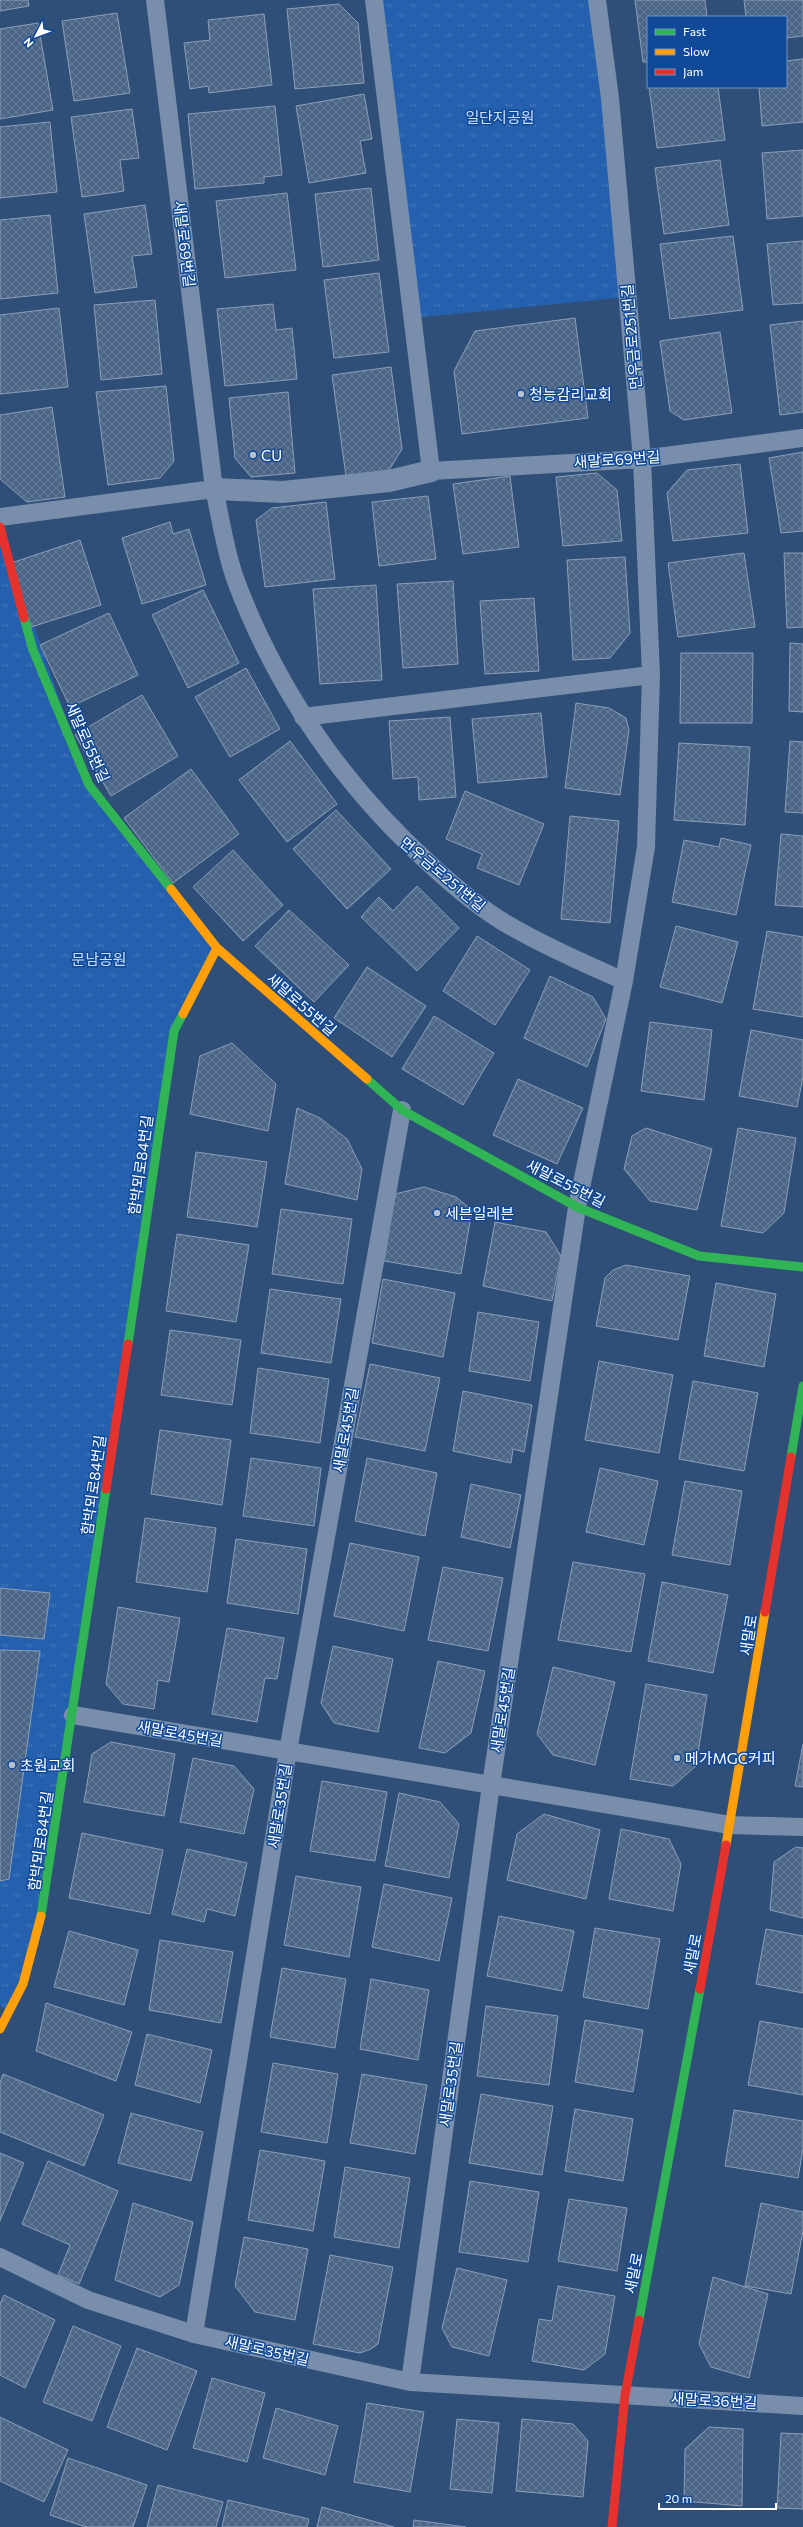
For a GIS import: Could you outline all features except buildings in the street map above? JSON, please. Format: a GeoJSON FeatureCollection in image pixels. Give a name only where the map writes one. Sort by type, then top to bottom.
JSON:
{"type":"FeatureCollection","features":[{"type":"Feature","properties":{"kind":"street","name":"새말로69번길"},"geometry":{"type":"LineString","coordinates":[[214,489],[283,492],[389,481],[431,471]]}},
{"type":"Feature","properties":{"kind":"street","name":"새말로55번길"},"geometry":{"type":"LineString","coordinates":[[0,528],[33,650],[89,785],[217,948],[402,1110],[577,1207],[699,1256],[803,1267]]}},
{"type":"Feature","properties":{"kind":"street","name":"함박뫼로84번길"},"geometry":{"type":"LineString","coordinates":[[3,2016],[28,1969],[45,1901],[174,1032],[217,948]]}},
{"type":"Feature","properties":{"kind":"street","name":"새말로"},"geometry":{"type":"LineString","coordinates":[[612,2527],[625,2395],[730,1825],[803,1386]]}},
{"type":"Feature","properties":{"kind":"lane","name":"새말로69번길"},"geometry":{"type":"LineString","coordinates":[[0,518],[214,489],[155,0]]}},
{"type":"Feature","properties":{"kind":"lane"},"geometry":{"type":"LineString","coordinates":[[374,0],[431,471]]}},
{"type":"Feature","properties":{"kind":"lane","name":"먼우금로251번길"},"geometry":{"type":"LineString","coordinates":[[577,1207],[624,981],[646,847],[651,676],[642,458],[610,98],[597,0]]}},
{"type":"Feature","properties":{"kind":"lane","name":"새말로69번길"},"geometry":{"type":"LineString","coordinates":[[431,471],[642,458],[803,438]]}},
{"type":"Feature","properties":{"kind":"lane","name":"먼우금로251번길"},"geometry":{"type":"LineString","coordinates":[[214,489],[236,579],[262,640],[303,717],[353,786],[396,834],[463,894],[511,927],[568,957],[624,981]]}},
{"type":"Feature","properties":{"kind":"lane"},"geometry":{"type":"LineString","coordinates":[[303,717],[651,676]]}},
{"type":"Feature","properties":{"kind":"lane","name":"새말로45번길"},"geometry":{"type":"LineString","coordinates":[[288,1751],[402,1110]]}},
{"type":"Feature","properties":{"kind":"lane","name":"새말로45번길"},"geometry":{"type":"LineString","coordinates":[[491,1785],[577,1207]]}},
{"type":"Feature","properties":{"kind":"lane","name":"새말로45번길"},"geometry":{"type":"LineString","coordinates":[[73,1715],[730,1825],[803,1827]]}},
{"type":"Feature","properties":{"kind":"lane","name":"새말로35번길"},"geometry":{"type":"LineString","coordinates":[[194,2334],[288,1751]]}},
{"type":"Feature","properties":{"kind":"lane","name":"새말로35번길"},"geometry":{"type":"LineString","coordinates":[[410,2382],[491,1785]]}},
{"type":"Feature","properties":{"kind":"lane","name":"새말로35번길"},"geometry":{"type":"LineString","coordinates":[[0,2257],[88,2300],[194,2334],[410,2382],[625,2395]]}},
{"type":"Feature","properties":{"kind":"lane","name":"새말로36번길"},"geometry":{"type":"LineString","coordinates":[[625,2395],[803,2406]]}},
{"type":"Feature","properties":{"kind":"green space","name":"일단지공원"},"geometry":{"type":"Polygon","coordinates":[[[374,0],[597,0],[628,297],[412,318],[374,0]]]}},
{"type":"Feature","properties":{"kind":"green space","name":"문남공원"},"geometry":{"type":"Polygon","coordinates":[[[0,527],[89,785],[217,948],[174,1032],[45,1901],[10,2015],[0,2005],[0,527]]]}},
{"type":"Feature","properties":{"kind":"traffic: fast"},"geometry":{"type":"LineString","coordinates":[[24,618],[33,650],[89,785],[171,889]]}},
{"type":"Feature","properties":{"kind":"traffic: fast"},"geometry":{"type":"LineString","coordinates":[[128,1344],[174,1031],[183,1014]]}},
{"type":"Feature","properties":{"kind":"traffic: fast"},"geometry":{"type":"LineString","coordinates":[[367,1079],[402,1110],[577,1207],[699,1256],[803,1267]]}},
{"type":"Feature","properties":{"kind":"traffic: fast"},"geometry":{"type":"LineString","coordinates":[[791,1457],[803,1386]]}},
{"type":"Feature","properties":{"kind":"traffic: fast"},"geometry":{"type":"LineString","coordinates":[[41,1916],[106,1489]]}},
{"type":"Feature","properties":{"kind":"traffic: fast"},"geometry":{"type":"LineString","coordinates":[[639,2320],[700,1989]]}},
{"type":"Feature","properties":{"kind":"traffic: slow"},"geometry":{"type":"LineString","coordinates":[[171,889],[217,948],[367,1079]]}},
{"type":"Feature","properties":{"kind":"traffic: slow"},"geometry":{"type":"LineString","coordinates":[[183,1014],[217,948]]}},
{"type":"Feature","properties":{"kind":"traffic: slow"},"geometry":{"type":"LineString","coordinates":[[726,1845],[765,1612]]}},
{"type":"Feature","properties":{"kind":"traffic: slow"},"geometry":{"type":"LineString","coordinates":[[0,2029],[23,1984],[41,1916]]}},
{"type":"Feature","properties":{"kind":"traffic: jam"},"geometry":{"type":"LineString","coordinates":[[0,527],[24,618]]}},
{"type":"Feature","properties":{"kind":"traffic: jam"},"geometry":{"type":"LineString","coordinates":[[106,1489],[128,1344]]}},
{"type":"Feature","properties":{"kind":"traffic: jam"},"geometry":{"type":"LineString","coordinates":[[765,1612],[791,1457]]}},
{"type":"Feature","properties":{"kind":"traffic: jam"},"geometry":{"type":"LineString","coordinates":[[700,1989],[726,1845]]}},
{"type":"Feature","properties":{"kind":"traffic: jam"},"geometry":{"type":"LineString","coordinates":[[612,2527],[625,2395],[639,2320]]}},
{"type":"Feature","properties":{"kind":"place","name":"청능감리교회"},"geometry":{"type":"Point","coordinates":[521,394]}},
{"type":"Feature","properties":{"kind":"place","name":"CU"},"geometry":{"type":"Point","coordinates":[253,455]}},
{"type":"Feature","properties":{"kind":"place","name":"세븐일레븐"},"geometry":{"type":"Point","coordinates":[437,1213]}},
{"type":"Feature","properties":{"kind":"place","name":"메가MGC커피"},"geometry":{"type":"Point","coordinates":[677,1758]}},
{"type":"Feature","properties":{"kind":"place","name":"초원교회"},"geometry":{"type":"Point","coordinates":[12,1765]}}]}
